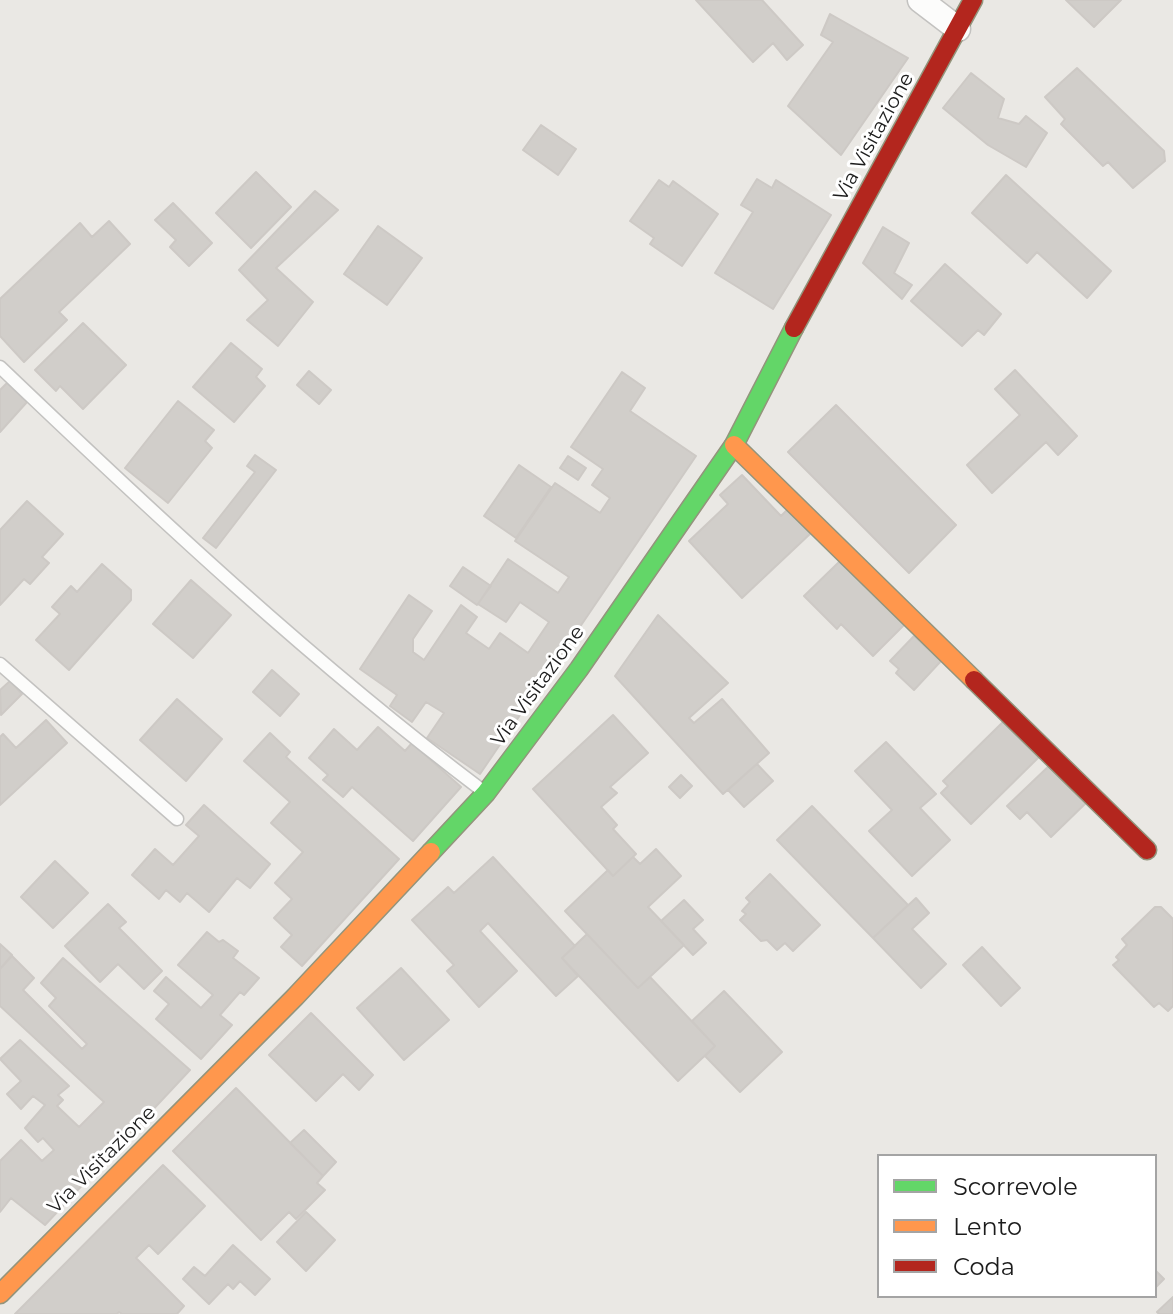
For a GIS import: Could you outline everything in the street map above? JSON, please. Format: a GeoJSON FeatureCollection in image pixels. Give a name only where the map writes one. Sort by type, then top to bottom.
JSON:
{"type":"FeatureCollection","features":[{"type":"Feature","properties":{"kind":"street"},"geometry":{"type":"LineString","coordinates":[[920,0],[958,29]]}},
{"type":"Feature","properties":{"kind":"street","name":"Via Visitazione"},"geometry":{"type":"LineString","coordinates":[[0,1294],[295,997],[486,793],[579,669],[734,445],[785,344],[973,0]]}},
{"type":"Feature","properties":{"kind":"street"},"geometry":{"type":"LineString","coordinates":[[734,445],[1147,850]]}},
{"type":"Feature","properties":{"kind":"lane"},"geometry":{"type":"LineString","coordinates":[[0,367],[130,491],[291,635],[486,793]]}},
{"type":"Feature","properties":{"kind":"lane"},"geometry":{"type":"LineString","coordinates":[[0,664],[177,819]]}},
{"type":"Feature","properties":{"kind":"building"},"geometry":{"type":"Polygon","coordinates":[[[696,0],[762,0],[803,45],[787,60],[773,43],[753,62],[696,0]]]}},
{"type":"Feature","properties":{"kind":"building"},"geometry":{"type":"Polygon","coordinates":[[[1066,0],[1121,0],[1094,27],[1066,0]]]}},
{"type":"Feature","properties":{"kind":"building"},"geometry":{"type":"Polygon","coordinates":[[[830,14],[908,58],[841,155],[788,106],[833,42],[821,35],[830,14]]]}},
{"type":"Feature","properties":{"kind":"building"},"geometry":{"type":"Polygon","coordinates":[[[1077,68],[1164,151],[1165,161],[1133,188],[1108,162],[1103,166],[1061,124],[1065,119],[1045,97],[1077,68]]]}},
{"type":"Feature","properties":{"kind":"building"},"geometry":{"type":"Polygon","coordinates":[[[971,73],[1004,99],[998,118],[1019,124],[1026,116],[1047,133],[1026,167],[988,145],[943,108],[971,73]]]}},
{"type":"Feature","properties":{"kind":"building"},"geometry":{"type":"Polygon","coordinates":[[[541,125],[576,149],[558,175],[523,150],[541,125]]]}},
{"type":"Feature","properties":{"kind":"building"},"geometry":{"type":"Polygon","coordinates":[[[256,172],[291,207],[251,248],[216,213],[256,172]]]}},
{"type":"Feature","properties":{"kind":"building"},"geometry":{"type":"Polygon","coordinates":[[[1006,175],[1111,271],[1087,298],[1037,252],[1027,263],[972,213],[1006,175]]]}},
{"type":"Feature","properties":{"kind":"building"},"geometry":{"type":"Polygon","coordinates":[[[757,179],[772,188],[776,180],[831,215],[773,309],[715,273],[753,212],[741,205],[757,179]]]}},
{"type":"Feature","properties":{"kind":"building"},"geometry":{"type":"Polygon","coordinates":[[[659,180],[669,187],[673,181],[718,214],[682,266],[650,244],[654,238],[630,221],[659,180]]]}},
{"type":"Feature","properties":{"kind":"building"},"geometry":{"type":"Polygon","coordinates":[[[315,191],[338,210],[276,268],[313,302],[278,346],[247,320],[268,300],[239,270],[315,191]]]}},
{"type":"Feature","properties":{"kind":"building"},"geometry":{"type":"Polygon","coordinates":[[[173,203],[212,243],[189,266],[170,247],[176,240],[155,220],[173,203]]]}},
{"type":"Feature","properties":{"kind":"building"},"geometry":{"type":"Polygon","coordinates":[[[109,221],[130,244],[59,312],[67,320],[24,362],[0,336],[0,299],[80,223],[92,237],[109,221]]]}},
{"type":"Feature","properties":{"kind":"building"},"geometry":{"type":"Polygon","coordinates":[[[378,226],[422,258],[387,305],[344,274],[378,226]]]}},
{"type":"Feature","properties":{"kind":"building"},"geometry":{"type":"Polygon","coordinates":[[[883,227],[909,243],[894,273],[912,285],[902,299],[863,263],[883,227]]]}},
{"type":"Feature","properties":{"kind":"building"},"geometry":{"type":"Polygon","coordinates":[[[945,264],[1001,314],[984,335],[978,330],[962,346],[911,301],[945,264]]]}},
{"type":"Feature","properties":{"kind":"building"},"geometry":{"type":"Polygon","coordinates":[[[83,323],[126,365],[83,409],[60,386],[56,391],[35,370],[83,323]]]}},
{"type":"Feature","properties":{"kind":"building"},"geometry":{"type":"Polygon","coordinates":[[[231,343],[262,369],[256,377],[265,386],[234,422],[193,387],[231,343]]]}},
{"type":"Feature","properties":{"kind":"building"},"geometry":{"type":"Polygon","coordinates":[[[1015,370],[1077,436],[1058,455],[1046,442],[992,493],[967,465],[1020,415],[995,389],[1015,370]]]}},
{"type":"Feature","properties":{"kind":"building"},"geometry":{"type":"Polygon","coordinates":[[[309,371],[331,390],[319,404],[297,385],[309,371]]]}},
{"type":"Feature","properties":{"kind":"building"},"geometry":{"type":"Polygon","coordinates":[[[622,372],[645,388],[630,411],[696,456],[480,774],[427,738],[444,713],[426,702],[412,722],[390,706],[397,695],[360,669],[409,595],[432,611],[413,639],[413,652],[424,660],[461,605],[477,617],[466,633],[489,649],[500,633],[528,653],[549,622],[520,602],[506,622],[478,604],[508,559],[558,593],[569,577],[515,541],[555,483],[600,513],[610,498],[592,485],[603,469],[571,447],[622,372]]]}},
{"type":"Feature","properties":{"kind":"building"},"geometry":{"type":"Polygon","coordinates":[[[7,383],[27,402],[0,432],[0,390],[7,383]]]}},
{"type":"Feature","properties":{"kind":"building"},"geometry":{"type":"Polygon","coordinates":[[[178,401],[214,430],[205,441],[212,448],[168,503],[125,468],[178,401]]]}},
{"type":"Feature","properties":{"kind":"building"},"geometry":{"type":"Polygon","coordinates":[[[836,405],[956,525],[909,573],[788,452],[836,405]]]}},
{"type":"Feature","properties":{"kind":"building"},"geometry":{"type":"Polygon","coordinates":[[[255,455],[276,470],[216,548],[203,538],[255,472],[247,466],[255,455]]]}},
{"type":"Feature","properties":{"kind":"building"},"geometry":{"type":"Polygon","coordinates":[[[568,456],[586,468],[578,480],[560,468],[568,456]]]}},
{"type":"Feature","properties":{"kind":"building"},"geometry":{"type":"Polygon","coordinates":[[[519,465],[551,487],[516,538],[484,516],[519,465]]]}},
{"type":"Feature","properties":{"kind":"building"},"geometry":{"type":"Polygon","coordinates":[[[742,475],[781,516],[788,509],[811,533],[742,598],[689,541],[728,504],[720,495],[742,475]]]}},
{"type":"Feature","properties":{"kind":"building"},"geometry":{"type":"Polygon","coordinates":[[[27,501],[63,534],[42,557],[49,563],[30,584],[24,579],[0,605],[0,530],[27,501]]]}},
{"type":"Feature","properties":{"kind":"building"},"geometry":{"type":"Polygon","coordinates":[[[839,562],[907,622],[873,656],[841,624],[837,629],[804,596],[839,562]]]}},
{"type":"Feature","properties":{"kind":"building"},"geometry":{"type":"Polygon","coordinates":[[[102,564],[131,590],[131,600],[69,670],[36,640],[60,614],[52,607],[71,586],[77,592],[102,564]]]}},
{"type":"Feature","properties":{"kind":"building"},"geometry":{"type":"Polygon","coordinates":[[[463,567],[491,586],[477,605],[450,586],[463,567]]]}},
{"type":"Feature","properties":{"kind":"building"},"geometry":{"type":"Polygon","coordinates":[[[191,580],[231,615],[193,658],[153,624],[191,580]]]}},
{"type":"Feature","properties":{"kind":"building"},"geometry":{"type":"Polygon","coordinates":[[[658,615],[728,683],[689,718],[694,723],[722,699],[769,753],[723,794],[615,676],[658,615]]]}},
{"type":"Feature","properties":{"kind":"building"},"geometry":{"type":"Polygon","coordinates":[[[914,636],[941,661],[914,690],[896,673],[899,669],[890,661],[914,636]]]}},
{"type":"Feature","properties":{"kind":"building"},"geometry":{"type":"Polygon","coordinates":[[[272,670],[299,694],[280,716],[253,692],[272,670]]]}},
{"type":"Feature","properties":{"kind":"building"},"geometry":{"type":"Polygon","coordinates":[[[10,681],[22,694],[1,715],[0,690],[10,681]]]}},
{"type":"Feature","properties":{"kind":"building"},"geometry":{"type":"Polygon","coordinates":[[[177,699],[222,739],[186,781],[140,740],[177,699]]]}},
{"type":"Feature","properties":{"kind":"building"},"geometry":{"type":"Polygon","coordinates":[[[613,715],[648,753],[610,787],[617,793],[601,807],[617,825],[613,829],[636,854],[613,876],[533,789],[613,715]]]}},
{"type":"Feature","properties":{"kind":"building"},"geometry":{"type":"Polygon","coordinates":[[[1007,718],[1042,754],[971,824],[941,793],[948,786],[943,781],[1007,718]]]}},
{"type":"Feature","properties":{"kind":"building"},"geometry":{"type":"Polygon","coordinates":[[[46,720],[67,743],[0,805],[0,737],[3,734],[16,748],[46,720]]]}},
{"type":"Feature","properties":{"kind":"building"},"geometry":{"type":"Polygon","coordinates":[[[378,727],[405,751],[412,743],[461,787],[413,841],[352,787],[343,797],[323,780],[328,775],[309,758],[334,729],[357,750],[378,727]]]}},
{"type":"Feature","properties":{"kind":"building"},"geometry":{"type":"Polygon","coordinates":[[[270,733],[290,752],[286,757],[399,859],[302,966],[281,947],[292,935],[274,918],[292,899],[275,883],[303,852],[271,823],[290,802],[244,761],[270,733]]]}},
{"type":"Feature","properties":{"kind":"building"},"geometry":{"type":"Polygon","coordinates":[[[886,742],[936,794],[920,808],[950,840],[912,876],[869,831],[892,810],[855,771],[886,742]]]}},
{"type":"Feature","properties":{"kind":"building"},"geometry":{"type":"Polygon","coordinates":[[[757,764],[773,781],[744,807],[728,790],[757,764]]]}},
{"type":"Feature","properties":{"kind":"building"},"geometry":{"type":"Polygon","coordinates":[[[1051,764],[1088,801],[1051,837],[1027,812],[1020,819],[1007,806],[1051,764]]]}},
{"type":"Feature","properties":{"kind":"building"},"geometry":{"type":"Polygon","coordinates":[[[681,775],[692,786],[680,798],[669,787],[681,775]]]}},
{"type":"Feature","properties":{"kind":"building"},"geometry":{"type":"Polygon","coordinates":[[[204,805],[270,864],[250,888],[237,878],[209,912],[187,893],[180,902],[166,890],[159,899],[132,875],[155,849],[173,865],[199,836],[186,825],[204,805]]]}},
{"type":"Feature","properties":{"kind":"building"},"geometry":{"type":"Polygon","coordinates":[[[812,806],[908,905],[873,938],[777,840],[812,806]]]}},
{"type":"Feature","properties":{"kind":"building"},"geometry":{"type":"Polygon","coordinates":[[[656,849],[681,876],[648,907],[684,945],[638,988],[565,911],[608,870],[613,876],[633,857],[640,864],[656,849]]]}},
{"type":"Feature","properties":{"kind":"building"},"geometry":{"type":"Polygon","coordinates":[[[493,857],[575,946],[562,958],[578,976],[556,996],[488,923],[480,931],[517,971],[479,1007],[447,971],[454,965],[412,920],[448,887],[454,893],[493,857]]]}},
{"type":"Feature","properties":{"kind":"building"},"geometry":{"type":"Polygon","coordinates":[[[55,861],[88,893],[53,928],[21,897],[55,861]]]}},
{"type":"Feature","properties":{"kind":"building"},"geometry":{"type":"Polygon","coordinates":[[[770,874],[820,925],[793,951],[785,943],[777,950],[767,940],[761,941],[740,920],[746,914],[742,911],[750,902],[746,898],[770,874]]]}},
{"type":"Feature","properties":{"kind":"building"},"geometry":{"type":"Polygon","coordinates":[[[916,898],[929,913],[912,929],[946,964],[921,988],[873,938],[916,898]]]}},
{"type":"Feature","properties":{"kind":"building"},"geometry":{"type":"Polygon","coordinates":[[[684,900],[703,920],[693,929],[706,943],[693,955],[661,921],[684,900]]]}},
{"type":"Feature","properties":{"kind":"building"},"geometry":{"type":"Polygon","coordinates":[[[108,904],[126,922],[119,928],[162,971],[144,989],[118,964],[100,982],[65,946],[108,904]]]}},
{"type":"Feature","properties":{"kind":"building"},"geometry":{"type":"Polygon","coordinates":[[[1155,907],[1161,907],[1173,919],[1173,1006],[1168,1011],[1159,1003],[1154,1007],[1113,965],[1127,945],[1122,939],[1155,907]]]}},
{"type":"Feature","properties":{"kind":"building"},"geometry":{"type":"Polygon","coordinates":[[[207,932],[238,951],[233,958],[259,978],[244,995],[240,992],[220,1015],[232,1025],[201,1059],[156,1019],[169,1004],[154,991],[166,977],[201,1008],[213,995],[178,965],[207,932]]]}},
{"type":"Feature","properties":{"kind":"building"},"geometry":{"type":"Polygon","coordinates":[[[587,934],[638,988],[650,977],[715,1046],[678,1081],[562,958],[587,934]]]}},
{"type":"Feature","properties":{"kind":"building"},"geometry":{"type":"Polygon","coordinates":[[[0,944],[12,955],[0,969],[0,944]]]}},
{"type":"Feature","properties":{"kind":"building"},"geometry":{"type":"Polygon","coordinates":[[[982,947],[1020,988],[1001,1006],[963,965],[982,947]]]}},
{"type":"Feature","properties":{"kind":"building"},"geometry":{"type":"Polygon","coordinates":[[[12,956],[34,978],[23,990],[82,1049],[87,1044],[49,1006],[56,998],[41,983],[63,958],[190,1070],[45,1225],[11,1198],[0,1212],[0,1161],[21,1140],[42,1161],[54,1150],[43,1138],[38,1142],[25,1128],[45,1105],[33,1096],[21,1109],[7,1094],[21,1081],[0,1059],[20,1040],[69,1086],[58,1095],[63,1100],[57,1106],[79,1127],[104,1102],[0,1006],[0,969],[12,956]]]}},
{"type":"Feature","properties":{"kind":"building"},"geometry":{"type":"Polygon","coordinates":[[[401,968],[449,1020],[404,1060],[357,1008],[401,968]]]}},
{"type":"Feature","properties":{"kind":"building"},"geometry":{"type":"Polygon","coordinates":[[[724,991],[782,1052],[740,1092],[705,1056],[715,1046],[692,1021],[724,991]]]}},
{"type":"Feature","properties":{"kind":"building"},"geometry":{"type":"Polygon","coordinates":[[[311,1013],[373,1075],[359,1090],[343,1074],[316,1101],[269,1055],[311,1013]]]}},
{"type":"Feature","properties":{"kind":"building"},"geometry":{"type":"Polygon","coordinates":[[[236,1088],[323,1176],[317,1183],[325,1190],[296,1219],[289,1212],[261,1240],[173,1151],[236,1088]]]}},
{"type":"Feature","properties":{"kind":"building"},"geometry":{"type":"Polygon","coordinates":[[[304,1130],[336,1162],[323,1176],[290,1143],[304,1130]]]}},
{"type":"Feature","properties":{"kind":"building"},"geometry":{"type":"Polygon","coordinates":[[[163,1165],[205,1206],[158,1254],[149,1245],[136,1258],[184,1306],[177,1314],[15,1314],[163,1165]]]}},
{"type":"Feature","properties":{"kind":"building"},"geometry":{"type":"Polygon","coordinates":[[[306,1212],[335,1240],[306,1271],[277,1242],[306,1212]]]}},
{"type":"Feature","properties":{"kind":"building"},"geometry":{"type":"Polygon","coordinates":[[[233,1245],[270,1279],[255,1295],[240,1281],[233,1289],[228,1284],[209,1304],[183,1279],[194,1267],[205,1276],[233,1245]]]}},
{"type":"Feature","properties":{"kind":"building"},"geometry":{"type":"Polygon","coordinates":[[[1157,1272],[1164,1279],[1157,1286],[1157,1272]]]}},
{"type":"Feature","properties":{"kind":"building"},"geometry":{"type":"Polygon","coordinates":[[[1173,1297],[1173,1314],[1159,1314],[1157,1312],[1173,1297]]]}},
{"type":"Feature","properties":{"kind":"traffic: fast"},"geometry":{"type":"LineString","coordinates":[[431,852],[486,793],[579,669],[734,445],[794,328]]}},
{"type":"Feature","properties":{"kind":"traffic: slow"},"geometry":{"type":"LineString","coordinates":[[734,445],[974,680]]}},
{"type":"Feature","properties":{"kind":"traffic: slow"},"geometry":{"type":"LineString","coordinates":[[0,1294],[295,997],[431,852]]}},
{"type":"Feature","properties":{"kind":"traffic: jam"},"geometry":{"type":"LineString","coordinates":[[794,328],[973,0]]}},
{"type":"Feature","properties":{"kind":"traffic: jam"},"geometry":{"type":"LineString","coordinates":[[974,680],[1147,850]]}}]}
